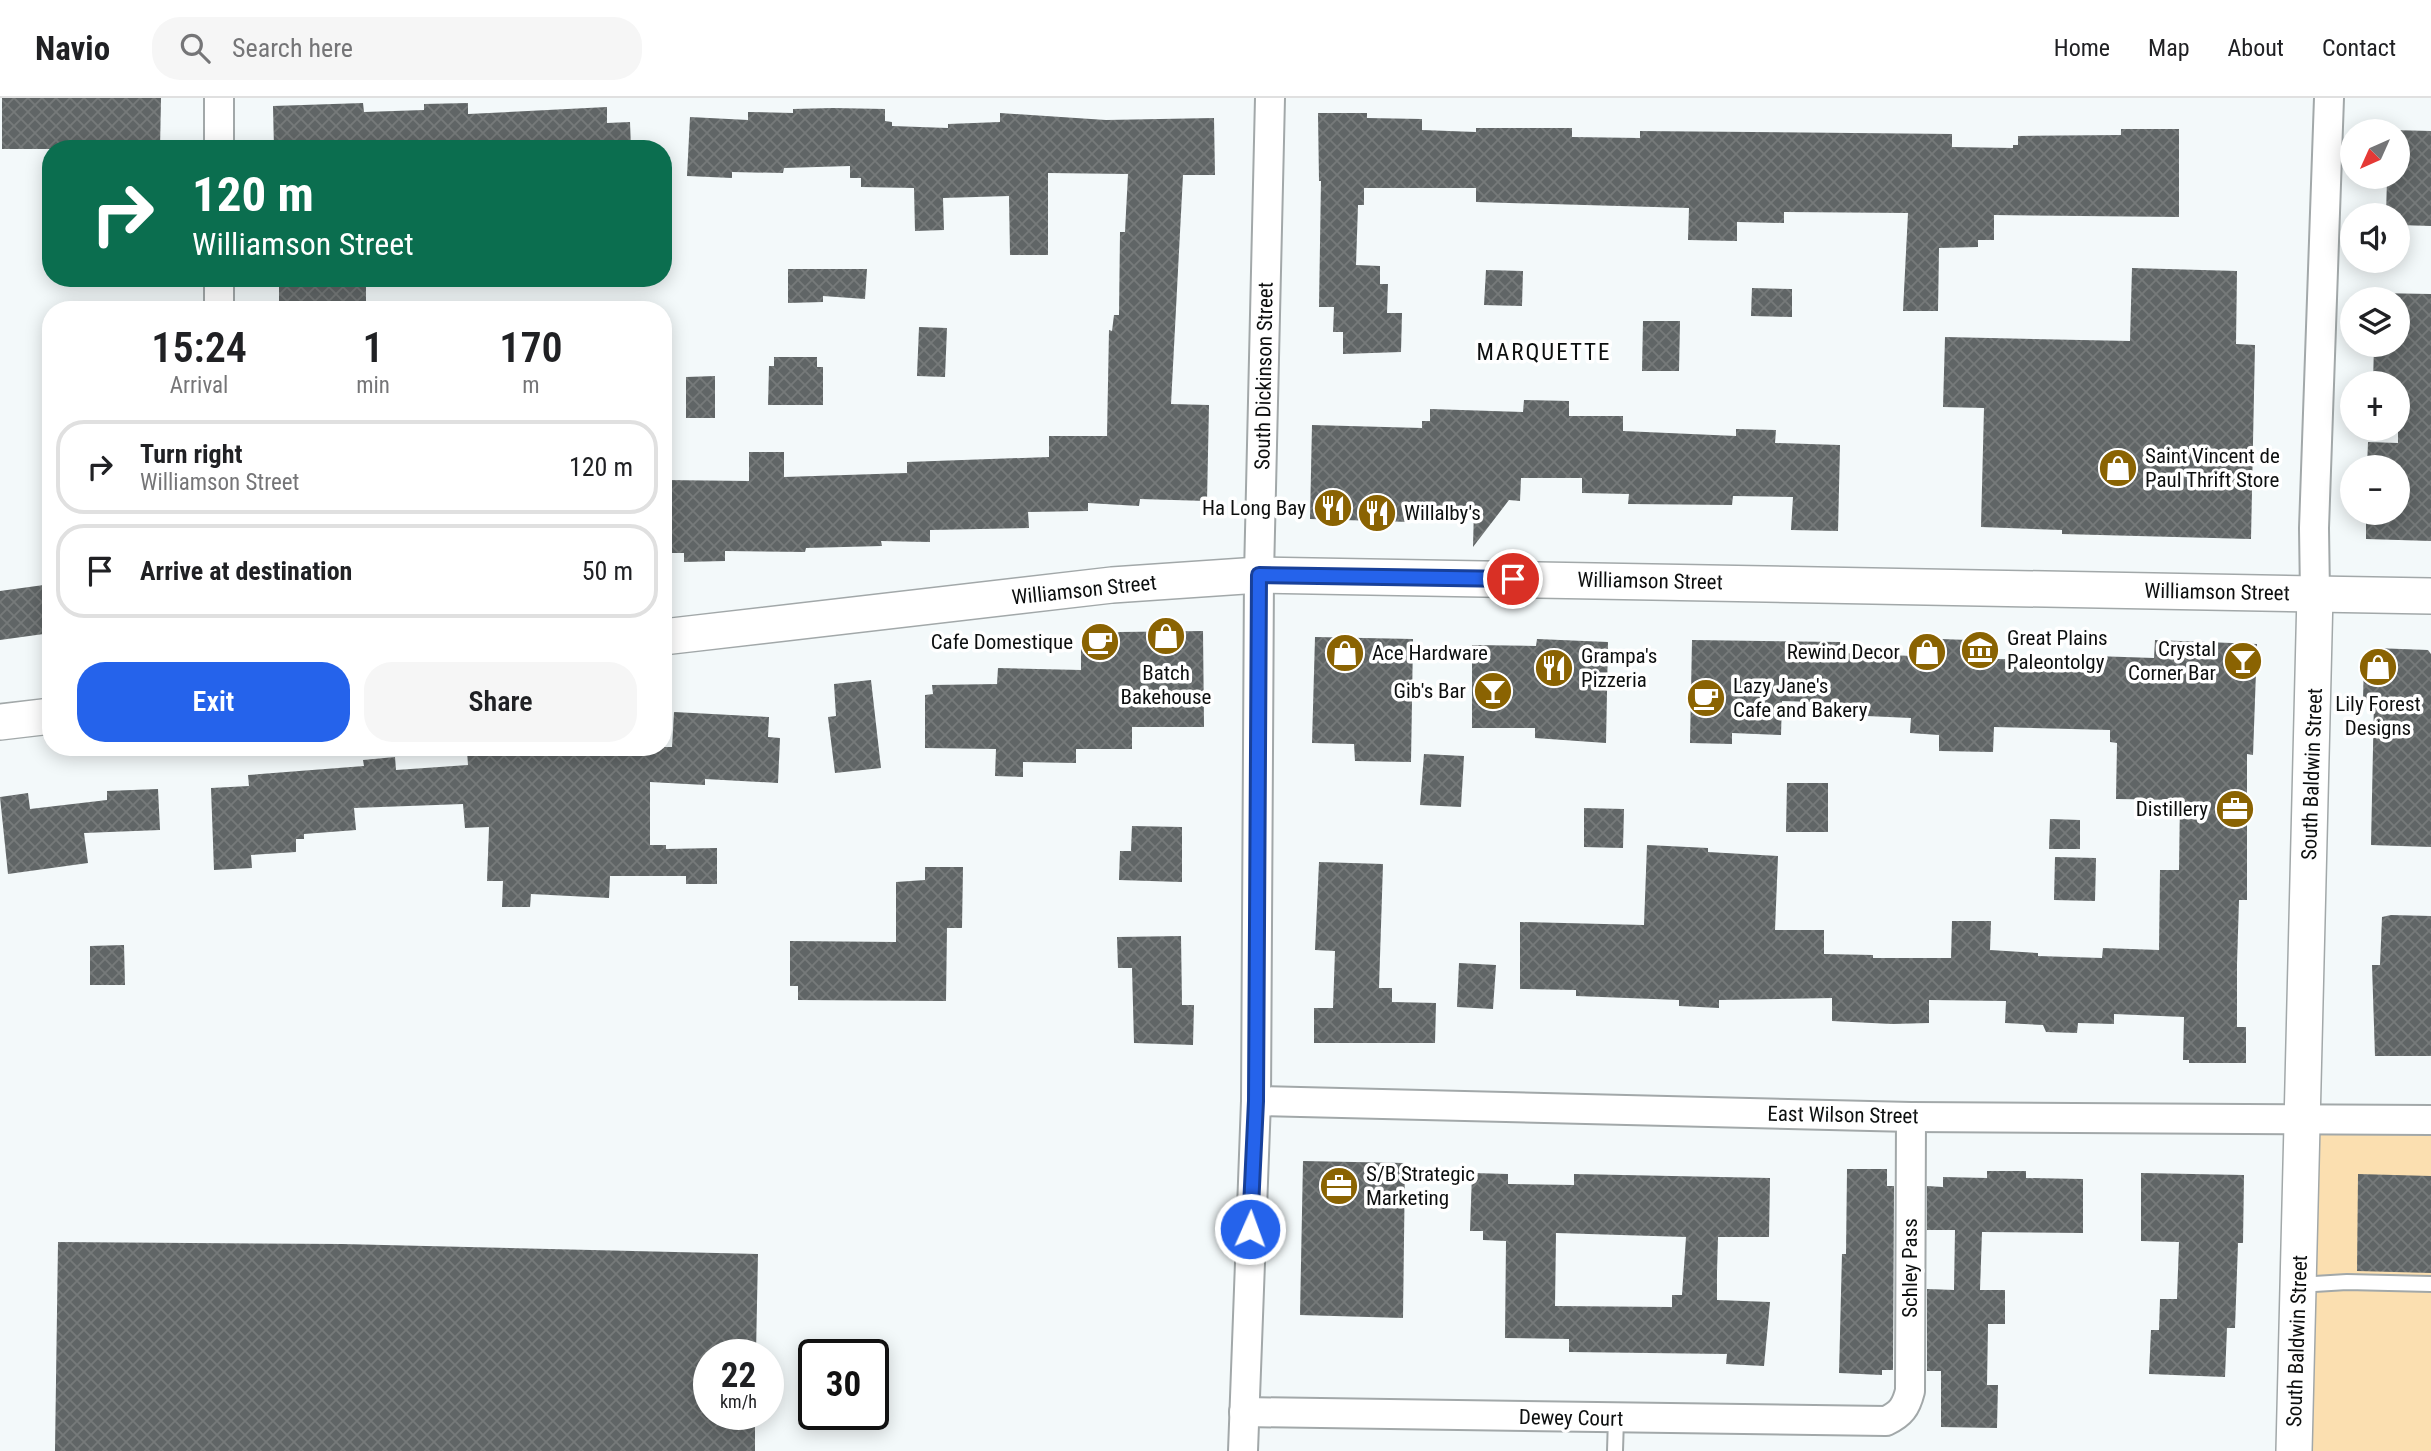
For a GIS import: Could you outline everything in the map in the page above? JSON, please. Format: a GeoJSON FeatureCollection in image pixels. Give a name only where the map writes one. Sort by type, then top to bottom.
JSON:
{"type":"FeatureCollection","features":[{"type":"Feature","properties":{"kind":"street"},"geometry":{"type":"LineString","coordinates":[[219,98],[219,140]]}},
{"type":"Feature","properties":{"kind":"street","name":"South Dickinson Street"},"geometry":{"type":"LineString","coordinates":[[1243,1451],[1256,1101],[1259,575],[1270,98]]}},
{"type":"Feature","properties":{"kind":"street","name":"South Baldwin Street"},"geometry":{"type":"LineString","coordinates":[[2294,1451],[2316,659],[2314,528],[2329,98]]}},
{"type":"Feature","properties":{"kind":"street","name":"Williamson Street"},"geometry":{"type":"LineString","coordinates":[[672,636],[1112,585],[1259,575],[2431,596]]}},
{"type":"Feature","properties":{"kind":"street"},"geometry":{"type":"LineString","coordinates":[[0,722],[42,717]]}},
{"type":"Feature","properties":{"kind":"street","name":"East Wilson Street"},"geometry":{"type":"LineString","coordinates":[[1256,1101],[1911,1117],[2302,1117],[2431,1120]]}},
{"type":"Feature","properties":{"kind":"street","name":"Schley Pass"},"geometry":{"type":"LineString","coordinates":[[1898,1416],[1906,1405],[1910,1391],[1911,1117]]}},
{"type":"Feature","properties":{"kind":"street","name":"Dewey Court"},"geometry":{"type":"LineString","coordinates":[[1244,1412],[1872,1422],[1898,1416]]}},
{"type":"Feature","properties":{"kind":"lane"},"geometry":{"type":"LineString","coordinates":[[2298,1285],[2347,1282],[2431,1284]]}},
{"type":"Feature","properties":{"kind":"lane"},"geometry":{"type":"LineString","coordinates":[[1615,1451],[1616,1418]]}},
{"type":"Feature","properties":{"kind":"shaded area"},"geometry":{"type":"Polygon","coordinates":[[[2302,1117],[2431,1120],[2431,1451],[2294,1451],[2302,1117]]]}},
{"type":"Feature","properties":{"kind":"building"},"geometry":{"type":"Polygon","coordinates":[[[2,98],[161,98],[160,140],[42,140],[42,149],[2,149],[2,98]]]}},
{"type":"Feature","properties":{"kind":"building"},"geometry":{"type":"Polygon","coordinates":[[[363,103],[364,112],[424,110],[424,104],[468,103],[468,114],[607,107],[607,123],[630,122],[631,140],[274,140],[273,106],[363,103]]]}},
{"type":"Feature","properties":{"kind":"building"},"geometry":{"type":"Polygon","coordinates":[[[793,109],[885,109],[885,121],[892,122],[892,126],[948,128],[948,124],[1000,122],[1000,113],[1106,120],[1214,118],[1215,175],[1183,175],[1171,404],[1209,405],[1207,501],[1140,499],[1139,506],[1088,503],[1088,511],[1028,512],[1029,528],[930,530],[930,542],[881,541],[882,546],[806,548],[805,552],[725,551],[725,561],[684,562],[684,553],[672,553],[672,480],[749,481],[749,452],[784,452],[784,477],[907,473],[907,462],[1049,457],[1049,436],[1107,436],[1109,330],[1112,331],[1114,315],[1119,315],[1120,232],[1125,232],[1128,174],[1048,173],[1048,255],[1010,255],[1009,196],[943,198],[944,230],[915,231],[914,188],[861,187],[861,178],[850,178],[850,166],[784,168],[783,173],[732,172],[732,178],[687,176],[690,117],[748,120],[748,112],[793,113],[793,109]]]}},
{"type":"Feature","properties":{"kind":"building"},"geometry":{"type":"Polygon","coordinates":[[[1318,113],[1367,113],[1367,118],[1422,119],[1422,130],[1476,132],[1476,128],[1572,128],[1572,137],[1640,138],[1640,131],[1952,134],[1952,147],[2013,148],[2013,145],[2018,145],[2018,136],[2121,135],[2121,129],[2179,129],[2179,217],[1994,215],[1994,240],[1978,240],[1978,247],[1939,248],[1938,311],[1903,311],[1908,213],[1784,212],[1784,223],[1737,222],[1737,241],[1688,240],[1689,208],[1476,202],[1476,188],[1364,188],[1364,205],[1358,205],[1356,265],[1380,266],[1380,284],[1388,284],[1387,313],[1402,313],[1401,352],[1343,354],[1343,332],[1333,332],[1334,307],[1319,307],[1321,181],[1318,113]]]}},
{"type":"Feature","properties":{"kind":"building"},"geometry":{"type":"Polygon","coordinates":[[[2410,130],[2431,131],[2431,226],[2410,225],[2410,203],[2386,203],[2387,189],[2410,189],[2410,130]]]}},
{"type":"Feature","properties":{"kind":"building","name":"Saint Vincent de Paul Thrift Store"},"geometry":{"type":"Polygon","coordinates":[[[2132,268],[2237,271],[2236,344],[2255,345],[2251,539],[2062,534],[2062,530],[1981,527],[1984,408],[1943,407],[1945,337],[2130,341],[2132,268]]]}},
{"type":"Feature","properties":{"kind":"building"},"geometry":{"type":"Polygon","coordinates":[[[788,269],[867,269],[865,299],[823,296],[823,302],[788,303],[788,269]]]}},
{"type":"Feature","properties":{"kind":"building"},"geometry":{"type":"Polygon","coordinates":[[[1486,270],[1523,271],[1522,306],[1484,305],[1486,270]]]}},
{"type":"Feature","properties":{"kind":"building"},"geometry":{"type":"Polygon","coordinates":[[[279,287],[366,287],[366,301],[279,301],[279,287]]]}},
{"type":"Feature","properties":{"kind":"building"},"geometry":{"type":"Polygon","coordinates":[[[1752,288],[1792,289],[1792,317],[1751,316],[1752,288]]]}},
{"type":"Feature","properties":{"kind":"building"},"geometry":{"type":"Polygon","coordinates":[[[2410,294],[2431,294],[2431,541],[2366,539],[2366,525],[2410,525],[2410,455],[2367,455],[2368,442],[2410,441],[2410,371],[2373,371],[2374,357],[2410,357],[2410,294]]]}},
{"type":"Feature","properties":{"kind":"building"},"geometry":{"type":"Polygon","coordinates":[[[1643,321],[1680,321],[1679,371],[1642,371],[1643,321]]]}},
{"type":"Feature","properties":{"kind":"building"},"geometry":{"type":"Polygon","coordinates":[[[919,327],[947,328],[945,377],[917,376],[919,327]]]}},
{"type":"Feature","properties":{"kind":"building"},"geometry":{"type":"Polygon","coordinates":[[[774,357],[817,357],[817,367],[823,367],[823,405],[768,405],[769,366],[774,366],[774,357]]]}},
{"type":"Feature","properties":{"kind":"building"},"geometry":{"type":"Polygon","coordinates":[[[715,376],[715,418],[686,418],[686,377],[715,376]]]}},
{"type":"Feature","properties":{"kind":"building"},"geometry":{"type":"Polygon","coordinates":[[[1524,400],[1569,401],[1569,416],[1623,416],[1623,431],[1736,436],[1736,429],[1776,430],[1775,443],[1840,445],[1838,531],[1791,530],[1793,497],[1733,496],[1732,505],[1628,504],[1629,494],[1582,493],[1582,478],[1521,478],[1520,501],[1509,500],[1473,547],[1474,508],[1410,509],[1410,522],[1310,519],[1312,425],[1422,428],[1422,421],[1430,421],[1430,409],[1523,412],[1524,400]]]}},
{"type":"Feature","properties":{"kind":"building"},"geometry":{"type":"Polygon","coordinates":[[[42,585],[42,634],[0,640],[0,591],[42,585]]]}},
{"type":"Feature","properties":{"kind":"building"},"geometry":{"type":"Polygon","coordinates":[[[1203,631],[1204,727],[1132,727],[1132,749],[1076,749],[1076,763],[1023,762],[1023,777],[995,776],[996,749],[925,748],[925,695],[933,694],[932,685],[997,684],[998,668],[1081,670],[1081,638],[1120,632],[1203,631]]]}},
{"type":"Feature","properties":{"kind":"building"},"geometry":{"type":"Polygon","coordinates":[[[1315,637],[1413,639],[1411,762],[1355,761],[1354,744],[1312,743],[1315,637]]]}},
{"type":"Feature","properties":{"kind":"building"},"geometry":{"type":"Polygon","coordinates":[[[1913,638],[1996,641],[1995,659],[2064,660],[2065,655],[2154,658],[2155,640],[2257,644],[2253,755],[2247,754],[2247,900],[2239,900],[2237,964],[2237,1027],[2246,1027],[2246,1063],[2189,1063],[2189,1060],[2183,1060],[2184,1017],[2114,1014],[2114,1024],[2078,1023],[2077,1033],[2046,1032],[2043,1025],[2005,1023],[2006,1001],[1929,1000],[1929,1023],[1892,1024],[1832,1021],[1832,998],[1719,1000],[1719,1008],[1679,1006],[1679,1000],[1576,996],[1576,990],[1520,989],[1520,922],[1644,925],[1647,845],[1708,848],[1708,852],[1778,856],[1775,930],[1824,930],[1824,954],[1873,955],[1873,958],[1951,958],[1952,921],[1991,921],[1990,950],[2038,953],[2038,956],[2102,958],[2103,948],[2159,950],[2160,870],[2179,870],[2180,800],[2116,799],[2117,743],[2110,742],[2110,730],[1994,727],[1993,752],[1939,751],[1939,735],[1910,733],[1911,718],[1844,715],[1844,703],[1782,701],[1781,735],[1732,733],[1732,744],[1690,743],[1692,640],[1841,642],[1841,653],[1912,656],[1913,638]]]}},
{"type":"Feature","properties":{"kind":"building"},"geometry":{"type":"Polygon","coordinates":[[[1537,639],[1608,642],[1606,743],[1535,738],[1535,728],[1472,728],[1472,645],[1536,646],[1537,639]]]}},
{"type":"Feature","properties":{"kind":"building"},"geometry":{"type":"Polygon","coordinates":[[[2375,648],[2428,650],[2431,654],[2431,847],[2371,845],[2374,700],[2363,700],[2364,658],[2375,648]]]}},
{"type":"Feature","properties":{"kind":"building"},"geometry":{"type":"Polygon","coordinates":[[[871,680],[881,768],[835,773],[828,717],[836,716],[834,684],[871,680]]]}},
{"type":"Feature","properties":{"kind":"building"},"geometry":{"type":"Polygon","coordinates":[[[674,712],[769,717],[768,737],[780,738],[778,783],[705,779],[705,785],[650,782],[650,845],[666,845],[666,849],[717,848],[717,884],[686,884],[686,876],[610,876],[609,898],[531,894],[530,907],[502,907],[503,881],[487,881],[489,827],[465,828],[463,804],[354,808],[356,830],[304,834],[304,839],[296,839],[296,852],[251,855],[252,868],[214,870],[211,788],[249,786],[248,775],[364,766],[363,760],[395,757],[396,770],[468,765],[467,756],[672,756],[674,712]]]}},
{"type":"Feature","properties":{"kind":"building"},"geometry":{"type":"Polygon","coordinates":[[[1424,754],[1464,756],[1461,807],[1420,805],[1424,754]]]}},
{"type":"Feature","properties":{"kind":"building"},"geometry":{"type":"Polygon","coordinates":[[[1787,783],[1828,783],[1828,832],[1786,832],[1787,783]]]}},
{"type":"Feature","properties":{"kind":"building"},"geometry":{"type":"Polygon","coordinates":[[[158,789],[160,830],[84,833],[88,863],[8,874],[0,797],[28,793],[30,809],[107,800],[107,791],[158,789]]]}},
{"type":"Feature","properties":{"kind":"building"},"geometry":{"type":"Polygon","coordinates":[[[1584,808],[1624,809],[1623,848],[1584,847],[1584,808]]]}},
{"type":"Feature","properties":{"kind":"building"},"geometry":{"type":"Polygon","coordinates":[[[2050,819],[2080,820],[2080,849],[2049,849],[2050,819]]]}},
{"type":"Feature","properties":{"kind":"building"},"geometry":{"type":"Polygon","coordinates":[[[1132,826],[1182,827],[1182,882],[1119,880],[1120,851],[1131,851],[1132,826]]]}},
{"type":"Feature","properties":{"kind":"building"},"geometry":{"type":"Polygon","coordinates":[[[2055,857],[2096,858],[2095,901],[2054,900],[2055,857]]]}},
{"type":"Feature","properties":{"kind":"building"},"geometry":{"type":"Polygon","coordinates":[[[1319,862],[1383,864],[1379,988],[1392,988],[1392,1002],[1436,1003],[1435,1043],[1314,1043],[1314,1008],[1333,1008],[1335,951],[1315,950],[1319,862]]]}},
{"type":"Feature","properties":{"kind":"building"},"geometry":{"type":"Polygon","coordinates":[[[925,867],[963,867],[962,928],[947,928],[946,1001],[798,1000],[798,986],[790,986],[790,941],[896,942],[896,882],[925,880],[925,867]]]}},
{"type":"Feature","properties":{"kind":"building"},"geometry":{"type":"Polygon","coordinates":[[[2431,916],[2431,1056],[2375,1056],[2372,965],[2380,965],[2382,917],[2431,916]]]}},
{"type":"Feature","properties":{"kind":"building"},"geometry":{"type":"Polygon","coordinates":[[[1181,936],[1182,1005],[1194,1005],[1193,1045],[1134,1043],[1132,968],[1118,968],[1117,937],[1181,936]]]}},
{"type":"Feature","properties":{"kind":"building"},"geometry":{"type":"Polygon","coordinates":[[[124,945],[125,985],[90,985],[90,946],[124,945]]]}},
{"type":"Feature","properties":{"kind":"building"},"geometry":{"type":"Polygon","coordinates":[[[1459,963],[1496,965],[1493,1009],[1457,1007],[1459,963]]]}},
{"type":"Feature","properties":{"kind":"building"},"geometry":{"type":"Polygon","coordinates":[[[1303,1161],[1405,1163],[1403,1318],[1300,1315],[1303,1161]]]}},
{"type":"Feature","properties":{"kind":"building"},"geometry":{"type":"Polygon","coordinates":[[[1847,1169],[1887,1169],[1887,1186],[1894,1186],[1893,1370],[1882,1370],[1882,1375],[1839,1373],[1842,1254],[1846,1254],[1847,1169]]]}},
{"type":"Feature","properties":{"kind":"building"},"geometry":{"type":"Polygon","coordinates":[[[1987,1171],[2026,1171],[2026,1178],[2083,1179],[2083,1233],[1982,1232],[1980,1290],[2005,1290],[2005,1324],[1988,1324],[1987,1385],[1998,1385],[1997,1428],[1941,1427],[1941,1371],[1927,1371],[1927,1289],[1954,1290],[1955,1230],[1927,1230],[1927,1186],[1943,1187],[1943,1177],[1987,1178],[1987,1171]]]}},
{"type":"Feature","properties":{"kind":"building"},"geometry":{"type":"Polygon","coordinates":[[[1472,1173],[1508,1174],[1508,1184],[1574,1185],[1574,1174],[1770,1178],[1769,1237],[1718,1237],[1717,1300],[1770,1302],[1764,1366],[1726,1364],[1727,1354],[1569,1352],[1569,1339],[1505,1338],[1506,1241],[1483,1240],[1483,1231],[1470,1231],[1472,1173]],[[1556,1233],[1555,1306],[1672,1307],[1672,1295],[1682,1295],[1686,1237],[1556,1233]]]}},
{"type":"Feature","properties":{"kind":"building"},"geometry":{"type":"Polygon","coordinates":[[[2141,1173],[2244,1175],[2243,1243],[2238,1243],[2235,1328],[2227,1328],[2225,1377],[2149,1374],[2151,1330],[2159,1330],[2160,1299],[2177,1299],[2179,1242],[2141,1241],[2141,1173]]]}},
{"type":"Feature","properties":{"kind":"building"},"geometry":{"type":"Polygon","coordinates":[[[2358,1174],[2431,1176],[2431,1273],[2357,1271],[2358,1174]]]}},
{"type":"Feature","properties":{"kind":"building"},"geometry":{"type":"Polygon","coordinates":[[[58,1242],[342,1244],[758,1254],[756,1339],[693,1339],[693,1430],[755,1430],[755,1451],[55,1451],[58,1242]]]}},
{"type":"Feature","properties":{"kind":"place","name":"Saint Vincent de Paul Thrift Store"},"geometry":{"type":"Point","coordinates":[2118,468]}},
{"type":"Feature","properties":{"kind":"place","name":"Ha Long Bay"},"geometry":{"type":"Point","coordinates":[1333,508]}},
{"type":"Feature","properties":{"kind":"place","name":"Willalby's"},"geometry":{"type":"Point","coordinates":[1377,513]}},
{"type":"Feature","properties":{"kind":"place","name":"Batch Bakehouse"},"geometry":{"type":"Point","coordinates":[1166,636]}},
{"type":"Feature","properties":{"kind":"place","name":"Cafe Domestique"},"geometry":{"type":"Point","coordinates":[1100,642]}},
{"type":"Feature","properties":{"kind":"place","name":"Great Plains Paleontolgy"},"geometry":{"type":"Point","coordinates":[1980,650]}},
{"type":"Feature","properties":{"kind":"place","name":"Rewind Decor"},"geometry":{"type":"Point","coordinates":[1927,652]}},
{"type":"Feature","properties":{"kind":"place","name":"Ace Hardware"},"geometry":{"type":"Point","coordinates":[1345,653]}},
{"type":"Feature","properties":{"kind":"place","name":"Crystal Corner Bar"},"geometry":{"type":"Point","coordinates":[2243,661]}},
{"type":"Feature","properties":{"kind":"place","name":"Lily Forest Designs"},"geometry":{"type":"Point","coordinates":[2378,667]}},
{"type":"Feature","properties":{"kind":"place","name":"Grampa's Pizzeria"},"geometry":{"type":"Point","coordinates":[1554,668]}},
{"type":"Feature","properties":{"kind":"place","name":"Gib's Bar"},"geometry":{"type":"Point","coordinates":[1493,691]}},
{"type":"Feature","properties":{"kind":"place","name":"Lazy Jane's Cafe and Bakery"},"geometry":{"type":"Point","coordinates":[1706,698]}},
{"type":"Feature","properties":{"kind":"place","name":"Distillery"},"geometry":{"type":"Point","coordinates":[2235,809]}},
{"type":"Feature","properties":{"kind":"place","name":"S/B Strategic Marketing"},"geometry":{"type":"Point","coordinates":[1339,1186]}},
{"type":"Feature","properties":{"kind":"district","name":"MARQUETTE"},"geometry":{"type":"Point","coordinates":[1544,352]}},
{"type":"Feature","properties":{"kind":"route"},"geometry":{"type":"LineString","coordinates":[[1250,1229],[1256,1101],[1259,575],[1513,579]]}}]}
